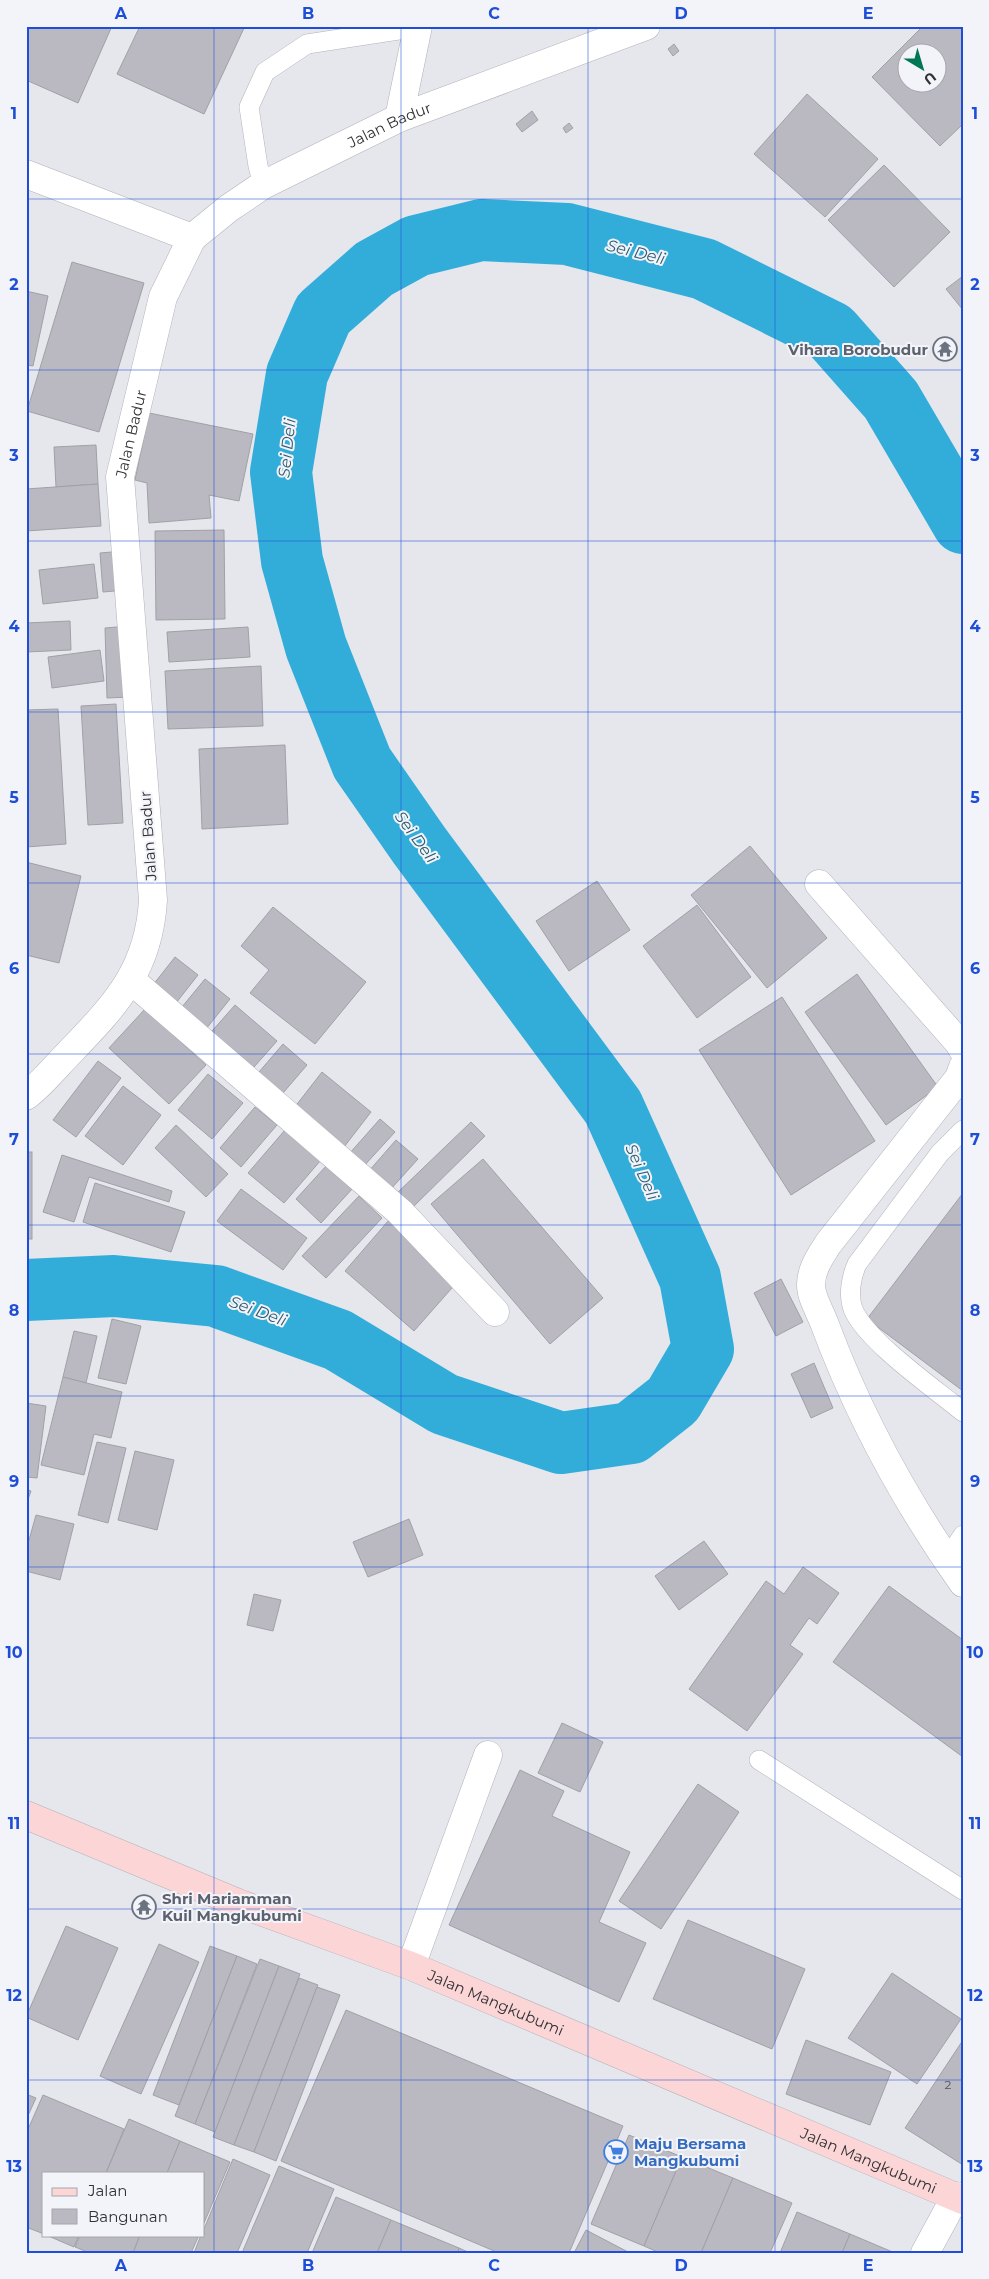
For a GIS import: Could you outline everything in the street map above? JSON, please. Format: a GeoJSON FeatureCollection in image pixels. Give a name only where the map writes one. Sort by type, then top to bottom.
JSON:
{"type":"FeatureCollection","features":[{"type":"Feature","properties":{"kind":"street"},"geometry":{"type":"LineString","coordinates":[[399,118],[418,26]]}},
{"type":"Feature","properties":{"kind":"street","name":"Jalan Badur"},"geometry":{"type":"LineString","coordinates":[[26,1096],[98,1021],[131,980],[146,944],[152,922],[153,900],[120,477],[163,297],[192,238],[229,208],[263,185],[399,118],[646,26]]}},
{"type":"Feature","properties":{"kind":"street"},"geometry":{"type":"LineString","coordinates":[[26,174],[192,238]]}},
{"type":"Feature","properties":{"kind":"street"},"geometry":{"type":"LineString","coordinates":[[819,884],[959,1042],[963,1050]]}},
{"type":"Feature","properties":{"kind":"street"},"geometry":{"type":"LineString","coordinates":[[131,980],[400,1212],[495,1312]]}},
{"type":"Feature","properties":{"kind":"street"},"geometry":{"type":"LineString","coordinates":[[963,1067],[953,1085],[828,1244],[818,1260],[812,1275],[811,1288],[836,1356],[888,1462],[946,1560],[963,1584]]}},
{"type":"Feature","properties":{"kind":"street"},"geometry":{"type":"LineString","coordinates":[[410,1966],[488,1755]]}},
{"type":"Feature","properties":{"kind":"street","name":"Jalan Mangkubumi"},"geometry":{"type":"LineString","coordinates":[[26,1815],[238,1903],[410,1966],[959,2198]]}},
{"type":"Feature","properties":{"kind":"street"},"geometry":{"type":"LineString","coordinates":[[925,2253],[959,2198]]}},
{"type":"Feature","properties":{"kind":"lane"},"geometry":{"type":"LineString","coordinates":[[263,185],[258,166],[249,107],[265,72],[307,44],[418,26]]}},
{"type":"Feature","properties":{"kind":"lane"},"geometry":{"type":"LineString","coordinates":[[963,1130],[940,1153],[857,1264],[851,1278],[852,1307],[858,1319],[876,1341],[963,1412]]}},
{"type":"Feature","properties":{"kind":"lane"},"geometry":{"type":"LineString","coordinates":[[946,1560],[963,1535]]}},
{"type":"Feature","properties":{"kind":"lane"},"geometry":{"type":"LineString","coordinates":[[760,1760],[963,1890]]}},
{"type":"Feature","properties":{"kind":"building"},"geometry":{"type":"Polygon","coordinates":[[[26,26],[112,26],[78,103],[26,80],[26,26]]]}},
{"type":"Feature","properties":{"kind":"building"},"geometry":{"type":"Polygon","coordinates":[[[140,26],[245,26],[204,114],[117,74],[140,26]]]}},
{"type":"Feature","properties":{"kind":"building"},"geometry":{"type":"Polygon","coordinates":[[[923,26],[961,26],[963,28],[963,124],[940,146],[872,77],[896,53],[896,92],[946,92],[946,42],[907,42],[923,26]]]}},
{"type":"Feature","properties":{"kind":"building"},"geometry":{"type":"Polygon","coordinates":[[[674,44],[679,51],[673,56],[668,49],[674,44]]]}},
{"type":"Feature","properties":{"kind":"building"},"geometry":{"type":"Polygon","coordinates":[[[807,94],[878,159],[825,217],[754,154],[807,94]]]}},
{"type":"Feature","properties":{"kind":"building"},"geometry":{"type":"Polygon","coordinates":[[[532,111],[538,120],[522,132],[516,124],[532,111]]]}},
{"type":"Feature","properties":{"kind":"building"},"geometry":{"type":"Polygon","coordinates":[[[569,123],[573,128],[566,133],[563,128],[569,123]]]}},
{"type":"Feature","properties":{"kind":"building"},"geometry":{"type":"Polygon","coordinates":[[[884,165],[950,232],[894,287],[828,220],[884,165]]]}},
{"type":"Feature","properties":{"kind":"building"},"geometry":{"type":"Polygon","coordinates":[[[72,262],[144,283],[99,432],[27,411],[72,262]]]}},
{"type":"Feature","properties":{"kind":"building"},"geometry":{"type":"Polygon","coordinates":[[[963,276],[963,310],[946,289],[963,276]]]}},
{"type":"Feature","properties":{"kind":"building"},"geometry":{"type":"Polygon","coordinates":[[[26,291],[48,296],[33,366],[26,365],[26,291]]]}},
{"type":"Feature","properties":{"kind":"building"},"geometry":{"type":"Polygon","coordinates":[[[149,413],[253,434],[239,501],[209,495],[211,518],[149,523],[147,483],[135,480],[149,413]]]}},
{"type":"Feature","properties":{"kind":"building"},"geometry":{"type":"Polygon","coordinates":[[[96,445],[98,484],[56,487],[54,447],[96,445]]]}},
{"type":"Feature","properties":{"kind":"building"},"geometry":{"type":"Polygon","coordinates":[[[98,484],[101,526],[26,531],[26,489],[98,484]]]}},
{"type":"Feature","properties":{"kind":"building"},"geometry":{"type":"Polygon","coordinates":[[[224,530],[225,619],[156,620],[155,531],[224,530]]]}},
{"type":"Feature","properties":{"kind":"building"},"geometry":{"type":"Polygon","coordinates":[[[123,551],[126,590],[103,592],[100,553],[123,551]]]}},
{"type":"Feature","properties":{"kind":"building"},"geometry":{"type":"Polygon","coordinates":[[[94,564],[98,598],[43,604],[39,570],[94,564]]]}},
{"type":"Feature","properties":{"kind":"building"},"geometry":{"type":"Polygon","coordinates":[[[70,621],[71,650],[26,652],[26,623],[70,621]]]}},
{"type":"Feature","properties":{"kind":"building"},"geometry":{"type":"Polygon","coordinates":[[[129,626],[131,697],[107,698],[105,628],[129,626]]]}},
{"type":"Feature","properties":{"kind":"building"},"geometry":{"type":"Polygon","coordinates":[[[248,627],[250,657],[169,662],[167,632],[248,627]]]}},
{"type":"Feature","properties":{"kind":"building"},"geometry":{"type":"Polygon","coordinates":[[[100,650],[104,681],[52,688],[48,657],[100,650]]]}},
{"type":"Feature","properties":{"kind":"building"},"geometry":{"type":"Polygon","coordinates":[[[261,666],[263,726],[168,729],[165,671],[261,666]]]}},
{"type":"Feature","properties":{"kind":"building"},"geometry":{"type":"Polygon","coordinates":[[[116,704],[123,823],[88,825],[81,706],[116,704]]]}},
{"type":"Feature","properties":{"kind":"building"},"geometry":{"type":"Polygon","coordinates":[[[58,709],[66,844],[26,847],[26,710],[58,709]]]}},
{"type":"Feature","properties":{"kind":"building"},"geometry":{"type":"Polygon","coordinates":[[[285,745],[288,824],[202,829],[199,749],[285,745]]]}},
{"type":"Feature","properties":{"kind":"building"},"geometry":{"type":"Polygon","coordinates":[[[750,846],[827,938],[767,988],[691,895],[750,846]]]}},
{"type":"Feature","properties":{"kind":"building"},"geometry":{"type":"Polygon","coordinates":[[[26,862],[81,876],[59,963],[26,955],[26,862]]]}},
{"type":"Feature","properties":{"kind":"building"},"geometry":{"type":"Polygon","coordinates":[[[597,881],[630,930],[569,971],[536,921],[597,881]]]}},
{"type":"Feature","properties":{"kind":"building"},"geometry":{"type":"Polygon","coordinates":[[[697,905],[751,977],[697,1018],[643,946],[697,905]]]}},
{"type":"Feature","properties":{"kind":"building"},"geometry":{"type":"Polygon","coordinates":[[[273,907],[366,982],[315,1044],[250,993],[269,970],[241,946],[273,907]]]}},
{"type":"Feature","properties":{"kind":"building"},"geometry":{"type":"Polygon","coordinates":[[[175,957],[198,975],[176,1003],[153,985],[175,957]]]}},
{"type":"Feature","properties":{"kind":"building"},"geometry":{"type":"Polygon","coordinates":[[[857,974],[938,1087],[886,1125],[805,1012],[857,974]]]}},
{"type":"Feature","properties":{"kind":"building"},"geometry":{"type":"Polygon","coordinates":[[[205,979],[230,999],[202,1034],[177,1013],[205,979]]]}},
{"type":"Feature","properties":{"kind":"building"},"geometry":{"type":"Polygon","coordinates":[[[782,997],[875,1141],[791,1195],[699,1050],[782,997]]]}},
{"type":"Feature","properties":{"kind":"building"},"geometry":{"type":"Polygon","coordinates":[[[235,1005],[277,1041],[247,1075],[205,1039],[235,1005]]]}},
{"type":"Feature","properties":{"kind":"building"},"geometry":{"type":"Polygon","coordinates":[[[145,1009],[206,1065],[169,1104],[109,1048],[145,1009]]]}},
{"type":"Feature","properties":{"kind":"building"},"geometry":{"type":"Polygon","coordinates":[[[283,1044],[307,1065],[277,1100],[253,1079],[283,1044]]]}},
{"type":"Feature","properties":{"kind":"building"},"geometry":{"type":"Polygon","coordinates":[[[98,1061],[121,1078],[76,1137],[53,1120],[98,1061]]]}},
{"type":"Feature","properties":{"kind":"building"},"geometry":{"type":"Polygon","coordinates":[[[322,1072],[371,1112],[344,1147],[294,1108],[322,1072]]]}},
{"type":"Feature","properties":{"kind":"building"},"geometry":{"type":"Polygon","coordinates":[[[208,1074],[243,1103],[212,1139],[178,1110],[208,1074]]]}},
{"type":"Feature","properties":{"kind":"building"},"geometry":{"type":"Polygon","coordinates":[[[123,1086],[161,1115],[123,1165],[85,1136],[123,1086]]]}},
{"type":"Feature","properties":{"kind":"building"},"geometry":{"type":"Polygon","coordinates":[[[255,1107],[277,1125],[241,1167],[220,1148],[255,1107]]]}},
{"type":"Feature","properties":{"kind":"building"},"geometry":{"type":"Polygon","coordinates":[[[380,1119],[395,1132],[363,1167],[349,1154],[380,1119]]]}},
{"type":"Feature","properties":{"kind":"building"},"geometry":{"type":"Polygon","coordinates":[[[471,1122],[485,1136],[410,1210],[395,1195],[471,1122]]]}},
{"type":"Feature","properties":{"kind":"building"},"geometry":{"type":"Polygon","coordinates":[[[176,1125],[228,1174],[206,1197],[155,1148],[176,1125]]]}},
{"type":"Feature","properties":{"kind":"building"},"geometry":{"type":"Polygon","coordinates":[[[285,1130],[321,1160],[284,1203],[248,1173],[285,1130]]]}},
{"type":"Feature","properties":{"kind":"building"},"geometry":{"type":"Polygon","coordinates":[[[396,1140],[418,1159],[390,1190],[368,1172],[396,1140]]]}},
{"type":"Feature","properties":{"kind":"building"},"geometry":{"type":"Polygon","coordinates":[[[26,1152],[32,1152],[32,1239],[26,1239],[26,1152]]]}},
{"type":"Feature","properties":{"kind":"building"},"geometry":{"type":"Polygon","coordinates":[[[62,1155],[172,1191],[169,1202],[89,1177],[74,1222],[43,1212],[62,1155]]]}},
{"type":"Feature","properties":{"kind":"building"},"geometry":{"type":"Polygon","coordinates":[[[483,1159],[603,1298],[550,1344],[431,1204],[483,1159]]]}},
{"type":"Feature","properties":{"kind":"building"},"geometry":{"type":"Polygon","coordinates":[[[327,1165],[353,1188],[321,1223],[296,1199],[327,1165]]]}},
{"type":"Feature","properties":{"kind":"building"},"geometry":{"type":"Polygon","coordinates":[[[95,1183],[185,1212],[171,1252],[83,1222],[95,1183]]]}},
{"type":"Feature","properties":{"kind":"building"},"geometry":{"type":"Polygon","coordinates":[[[241,1189],[307,1238],[283,1270],[217,1221],[241,1189]]]}},
{"type":"Feature","properties":{"kind":"building"},"geometry":{"type":"Polygon","coordinates":[[[963,1193],[963,1391],[867,1319],[963,1193]]]}},
{"type":"Feature","properties":{"kind":"building"},"geometry":{"type":"Polygon","coordinates":[[[359,1196],[382,1218],[326,1278],[302,1256],[359,1196]]]}},
{"type":"Feature","properties":{"kind":"building"},"geometry":{"type":"Polygon","coordinates":[[[389,1220],[459,1280],[414,1331],[345,1271],[389,1220]]]}},
{"type":"Feature","properties":{"kind":"building"},"geometry":{"type":"Polygon","coordinates":[[[781,1279],[803,1322],[776,1336],[754,1293],[781,1279]]]}},
{"type":"Feature","properties":{"kind":"building"},"geometry":{"type":"Polygon","coordinates":[[[112,1319],[141,1326],[126,1384],[98,1378],[112,1319]]]}},
{"type":"Feature","properties":{"kind":"building"},"geometry":{"type":"Polygon","coordinates":[[[74,1331],[97,1336],[86,1383],[63,1377],[74,1331]]]}},
{"type":"Feature","properties":{"kind":"building"},"geometry":{"type":"Polygon","coordinates":[[[814,1363],[833,1408],[811,1418],[791,1374],[814,1363]]]}},
{"type":"Feature","properties":{"kind":"building"},"geometry":{"type":"Polygon","coordinates":[[[63,1377],[122,1392],[111,1438],[94,1434],[84,1475],[41,1465],[63,1377]]]}},
{"type":"Feature","properties":{"kind":"building"},"geometry":{"type":"Polygon","coordinates":[[[26,1403],[46,1406],[37,1478],[26,1477],[26,1403]]]}},
{"type":"Feature","properties":{"kind":"building"},"geometry":{"type":"Polygon","coordinates":[[[97,1442],[126,1448],[108,1523],[78,1515],[97,1442]]]}},
{"type":"Feature","properties":{"kind":"building"},"geometry":{"type":"Polygon","coordinates":[[[135,1451],[174,1460],[157,1530],[118,1520],[135,1451]]]}},
{"type":"Feature","properties":{"kind":"building"},"geometry":{"type":"Polygon","coordinates":[[[26,1489],[31,1491],[26,1505],[26,1489]]]}},
{"type":"Feature","properties":{"kind":"building"},"geometry":{"type":"Polygon","coordinates":[[[36,1515],[74,1524],[60,1580],[26,1571],[26,1551],[36,1515]]]}},
{"type":"Feature","properties":{"kind":"building"},"geometry":{"type":"Polygon","coordinates":[[[409,1519],[423,1555],[368,1577],[353,1542],[409,1519]]]}},
{"type":"Feature","properties":{"kind":"building"},"geometry":{"type":"Polygon","coordinates":[[[704,1541],[728,1574],[679,1610],[655,1576],[704,1541]]]}},
{"type":"Feature","properties":{"kind":"building"},"geometry":{"type":"Polygon","coordinates":[[[803,1567],[839,1593],[817,1624],[809,1618],[790,1645],[803,1654],[747,1731],[689,1689],[766,1581],[784,1594],[803,1567]]]}},
{"type":"Feature","properties":{"kind":"building"},"geometry":{"type":"Polygon","coordinates":[[[889,1586],[963,1640],[963,1757],[833,1662],[889,1586]]]}},
{"type":"Feature","properties":{"kind":"building"},"geometry":{"type":"Polygon","coordinates":[[[254,1594],[281,1600],[273,1631],[247,1625],[254,1594]]]}},
{"type":"Feature","properties":{"kind":"building"},"geometry":{"type":"Polygon","coordinates":[[[562,1723],[603,1742],[580,1792],[538,1773],[562,1723]]]}},
{"type":"Feature","properties":{"kind":"building"},"geometry":{"type":"Polygon","coordinates":[[[520,1770],[564,1791],[552,1816],[630,1852],[599,1922],[646,1943],[619,2002],[449,1925],[520,1770]]]}},
{"type":"Feature","properties":{"kind":"building"},"geometry":{"type":"Polygon","coordinates":[[[698,1784],[739,1812],[661,1929],[619,1901],[698,1784]]]}},
{"type":"Feature","properties":{"kind":"building"},"geometry":{"type":"Polygon","coordinates":[[[688,1920],[805,1969],[772,2049],[653,1999],[688,1920]]]}},
{"type":"Feature","properties":{"kind":"building"},"geometry":{"type":"Polygon","coordinates":[[[66,1926],[118,1948],[78,2040],[26,2017],[66,1926]]]}},
{"type":"Feature","properties":{"kind":"building"},"geometry":{"type":"Polygon","coordinates":[[[159,1944],[199,1962],[141,2094],[100,2076],[159,1944]]]}},
{"type":"Feature","properties":{"kind":"building"},"geometry":{"type":"Polygon","coordinates":[[[210,1946],[237,1956],[179,2105],[153,2095],[210,1946]]]}},
{"type":"Feature","properties":{"kind":"building"},"geometry":{"type":"Polygon","coordinates":[[[237,1956],[257,1964],[195,2124],[175,2116],[237,1956]]]}},
{"type":"Feature","properties":{"kind":"building"},"geometry":{"type":"Polygon","coordinates":[[[260,1959],[279,1966],[215,2132],[195,2124],[260,1959]]]}},
{"type":"Feature","properties":{"kind":"building"},"geometry":{"type":"Polygon","coordinates":[[[279,1966],[300,1974],[234,2145],[213,2137],[279,1966]]]}},
{"type":"Feature","properties":{"kind":"building"},"geometry":{"type":"Polygon","coordinates":[[[892,1973],[961,2019],[917,2084],[848,2038],[892,1973]]]}},
{"type":"Feature","properties":{"kind":"building"},"geometry":{"type":"Polygon","coordinates":[[[299,1978],[318,1985],[254,2152],[234,2145],[299,1978]]]}},
{"type":"Feature","properties":{"kind":"building"},"geometry":{"type":"Polygon","coordinates":[[[317,1987],[340,1995],[276,2161],[254,2152],[317,1987]]]}},
{"type":"Feature","properties":{"kind":"building"},"geometry":{"type":"Polygon","coordinates":[[[346,2010],[623,2126],[569,2253],[499,2253],[281,2161],[346,2010]]]}},
{"type":"Feature","properties":{"kind":"building"},"geometry":{"type":"Polygon","coordinates":[[[806,2040],[891,2072],[870,2125],[786,2094],[806,2040]]]}},
{"type":"Feature","properties":{"kind":"building"},"geometry":{"type":"Polygon","coordinates":[[[963,2040],[963,2165],[905,2128],[963,2040]]]}},
{"type":"Feature","properties":{"kind":"building"},"geometry":{"type":"Polygon","coordinates":[[[26,2094],[36,2098],[26,2120],[26,2094]]]}},
{"type":"Feature","properties":{"kind":"building"},"geometry":{"type":"Polygon","coordinates":[[[43,2095],[124,2129],[106,2172],[42,2172],[42,2233],[26,2227],[26,2134],[43,2095]]]}},
{"type":"Feature","properties":{"kind":"building"},"geometry":{"type":"Polygon","coordinates":[[[129,2119],[180,2141],[167,2172],[106,2172],[129,2119]]]}},
{"type":"Feature","properties":{"kind":"building"},"geometry":{"type":"Polygon","coordinates":[[[629,2135],[682,2157],[644,2246],[591,2224],[629,2135]]]}},
{"type":"Feature","properties":{"kind":"building"},"geometry":{"type":"Polygon","coordinates":[[[180,2141],[230,2162],[205,2221],[205,2172],[167,2172],[180,2141]]]}},
{"type":"Feature","properties":{"kind":"building"},"geometry":{"type":"Polygon","coordinates":[[[682,2157],[733,2178],[701,2253],[660,2253],[644,2246],[682,2157]]]}},
{"type":"Feature","properties":{"kind":"building"},"geometry":{"type":"Polygon","coordinates":[[[233,2159],[270,2175],[237,2253],[194,2253],[201,2236],[205,2236],[205,2227],[233,2159]]]}},
{"type":"Feature","properties":{"kind":"building"},"geometry":{"type":"Polygon","coordinates":[[[279,2166],[334,2189],[307,2253],[242,2253],[279,2166]]]}},
{"type":"Feature","properties":{"kind":"building"},"geometry":{"type":"Polygon","coordinates":[[[733,2178],[792,2203],[770,2253],[701,2253],[733,2178]]]}},
{"type":"Feature","properties":{"kind":"building"},"geometry":{"type":"Polygon","coordinates":[[[336,2197],[391,2220],[377,2253],[312,2253],[336,2197]]]}},
{"type":"Feature","properties":{"kind":"building"},"geometry":{"type":"Polygon","coordinates":[[[797,2212],[850,2234],[842,2253],[780,2253],[797,2212]]]}},
{"type":"Feature","properties":{"kind":"building"},"geometry":{"type":"Polygon","coordinates":[[[391,2220],[459,2248],[458,2253],[377,2253],[391,2220]]]}},
{"type":"Feature","properties":{"kind":"building"},"geometry":{"type":"Polygon","coordinates":[[[586,2230],[630,2253],[574,2253],[586,2230]]]}},
{"type":"Feature","properties":{"kind":"building"},"geometry":{"type":"Polygon","coordinates":[[[850,2234],[895,2253],[842,2253],[850,2234]]]}},
{"type":"Feature","properties":{"kind":"building"},"geometry":{"type":"Polygon","coordinates":[[[48,2236],[79,2236],[74,2247],[48,2236]]]}},
{"type":"Feature","properties":{"kind":"building"},"geometry":{"type":"Polygon","coordinates":[[[80,2236],[140,2236],[133,2253],[90,2253],[75,2247],[80,2236]]]}},
{"type":"Feature","properties":{"kind":"building"},"geometry":{"type":"Polygon","coordinates":[[[140,2236],[199,2236],[191,2253],[133,2253],[140,2236]]]}},
{"type":"Feature","properties":{"kind":"building"},"geometry":{"type":"Polygon","coordinates":[[[459,2248],[470,2253],[458,2253],[459,2248]]]}},
{"type":"Feature","properties":{"kind":"waterway","name":"Sei Deli"},"geometry":{"type":"LineString","coordinates":[[26,1290],[114,1286],[216,1296],[338,1340],[444,1404],[561,1443],[631,1433],[673,1400],[703,1349],[690,1278],[613,1107],[419,845],[362,763],[316,647],[292,561],[281,472],[297,374],[323,314],[374,269],[416,246],[481,230],[567,234],[704,269],[831,332],[891,400],[963,523]]}},
{"type":"Feature","properties":{"kind":"place","name":"Vihara Borobudur"},"geometry":{"type":"Point","coordinates":[945,349]}},
{"type":"Feature","properties":{"kind":"place","name":"Shri Mariamman Kuil Mangkubumi"},"geometry":{"type":"Point","coordinates":[144,1907]}},
{"type":"Feature","properties":{"kind":"place","name":"Maju Bersama Mangkubumi"},"geometry":{"type":"Point","coordinates":[616,2152]}}]}
